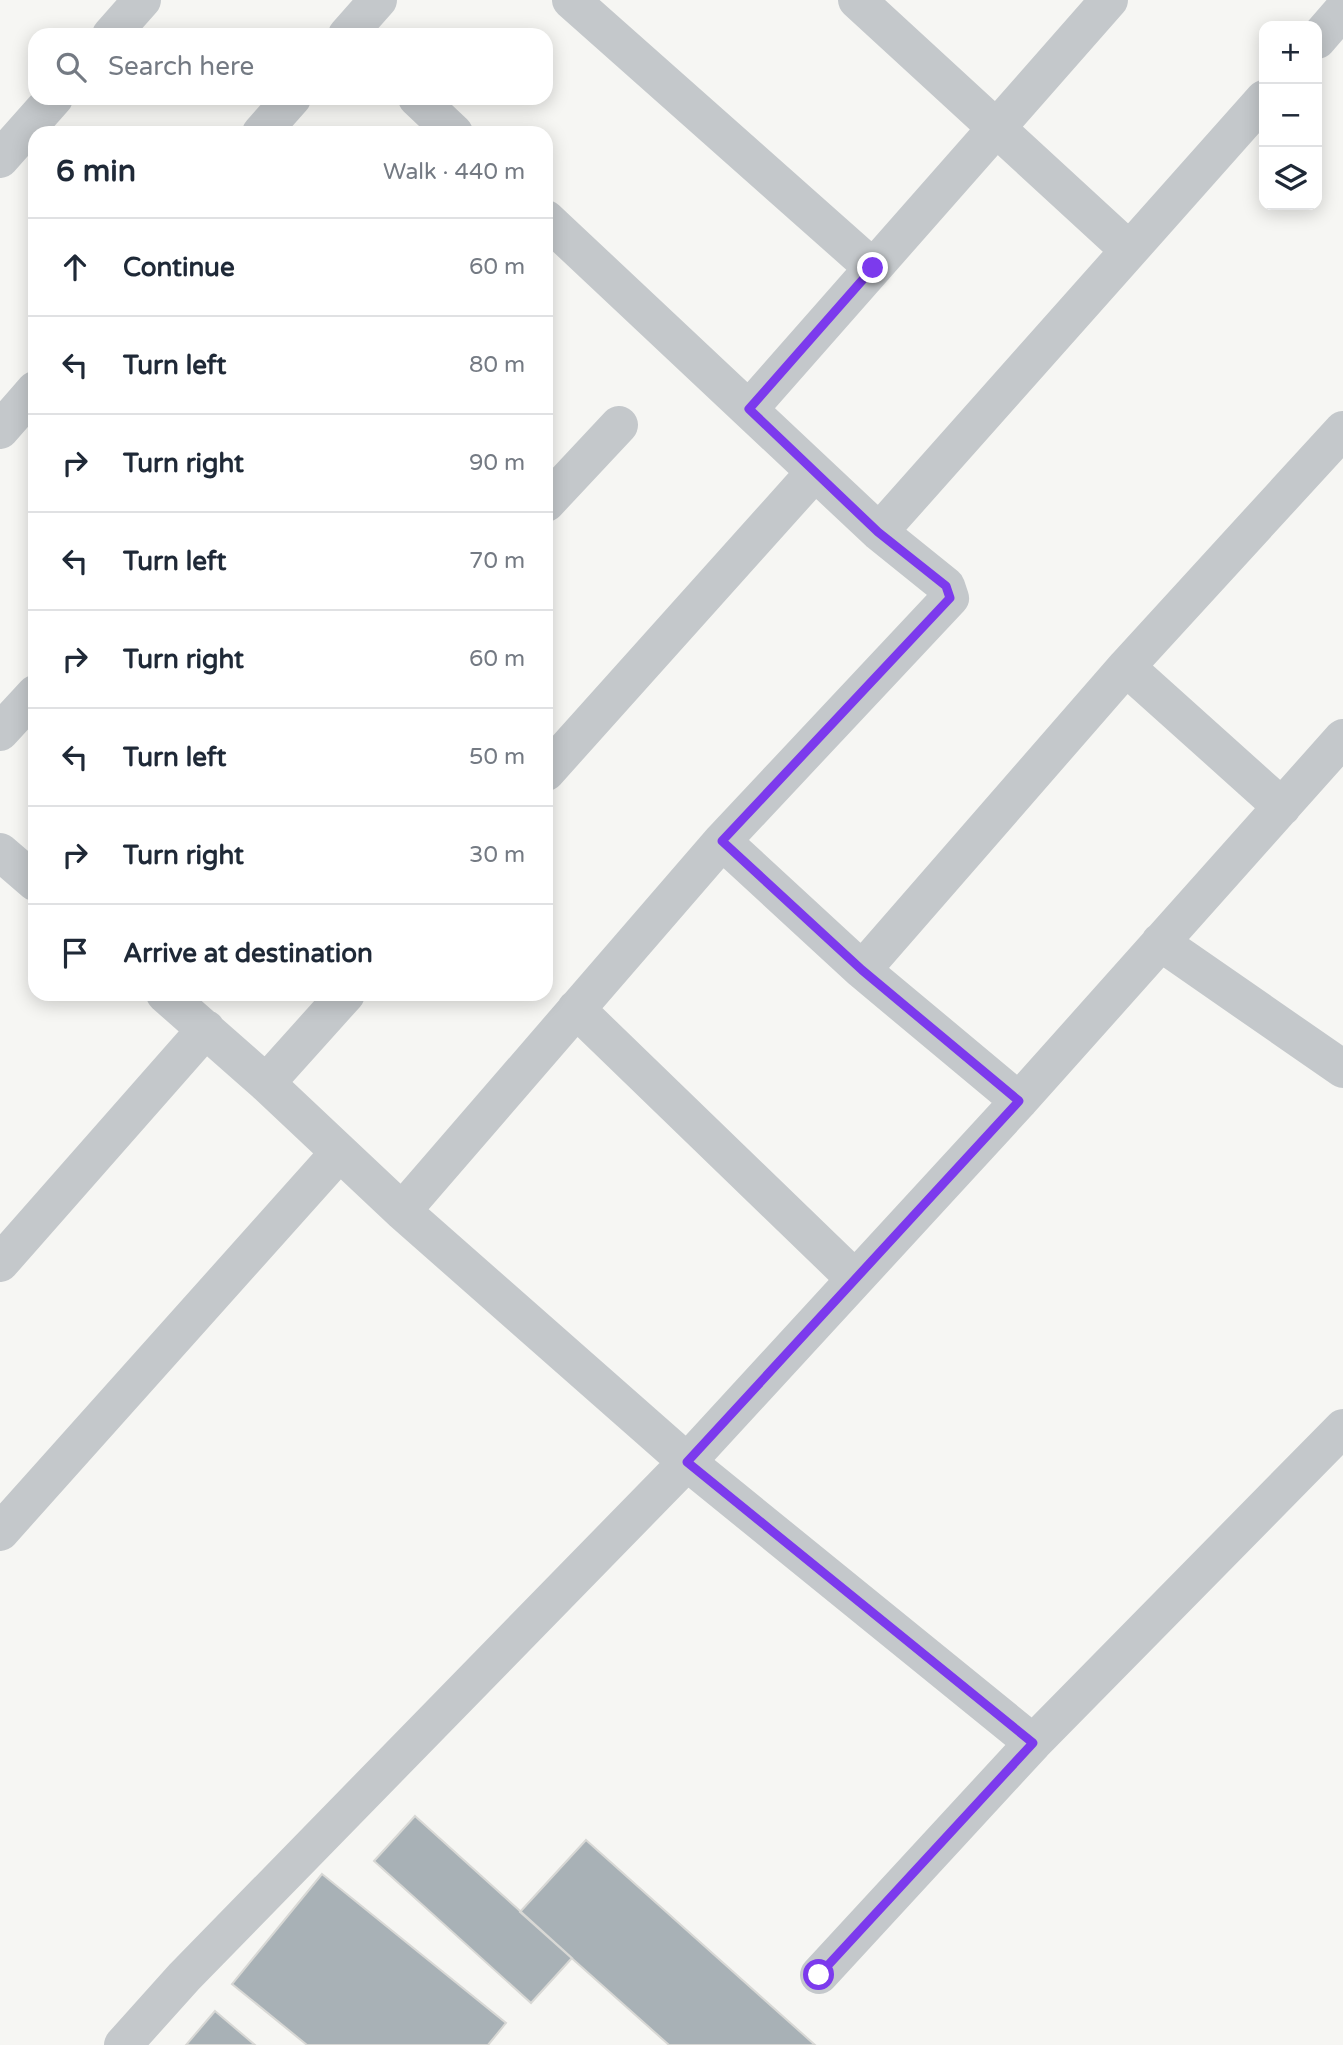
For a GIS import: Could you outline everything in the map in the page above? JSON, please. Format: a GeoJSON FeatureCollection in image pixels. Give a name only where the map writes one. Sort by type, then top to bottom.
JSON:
{"type":"FeatureCollection","features":[{"type":"Feature","properties":{"kind":"street"},"geometry":{"type":"LineString","coordinates":[[117,28],[142,0]]}},
{"type":"Feature","properties":{"kind":"street"},"geometry":{"type":"LineString","coordinates":[[353,28],[378,0]]}},
{"type":"Feature","properties":{"kind":"street"},"geometry":{"type":"LineString","coordinates":[[571,0],[873,268]]}},
{"type":"Feature","properties":{"kind":"street"},"geometry":{"type":"LineString","coordinates":[[857,0],[1129,250]]}},
{"type":"Feature","properties":{"kind":"street"},"geometry":{"type":"LineString","coordinates":[[749,409],[1109,0]]}},
{"type":"Feature","properties":{"kind":"street"},"geometry":{"type":"LineString","coordinates":[[1322,34],[1343,10]]}},
{"type":"Feature","properties":{"kind":"street"},"geometry":{"type":"LineString","coordinates":[[29,126],[48,105]]}},
{"type":"Feature","properties":{"kind":"street"},"geometry":{"type":"LineString","coordinates":[[267,126],[286,105]]}},
{"type":"Feature","properties":{"kind":"street"},"geometry":{"type":"LineString","coordinates":[[424,105],[447,126]]}},
{"type":"Feature","properties":{"kind":"street"},"geometry":{"type":"LineString","coordinates":[[878,532],[1259,105]]}},
{"type":"Feature","properties":{"kind":"street"},"geometry":{"type":"LineString","coordinates":[[0,159],[28,127]]}},
{"type":"Feature","properties":{"kind":"street"},"geometry":{"type":"LineString","coordinates":[[402,1211],[722,841],[950,598],[946,586],[878,532],[553,226]]}},
{"type":"Feature","properties":{"kind":"street"},"geometry":{"type":"LineString","coordinates":[[0,430],[28,398]]}},
{"type":"Feature","properties":{"kind":"street"},"geometry":{"type":"LineString","coordinates":[[553,496],[619,425]]}},
{"type":"Feature","properties":{"kind":"street"},"geometry":{"type":"LineString","coordinates":[[862,970],[1126,667],[1343,430]]}},
{"type":"Feature","properties":{"kind":"street"},"geometry":{"type":"LineString","coordinates":[[553,764],[816,472]]}},
{"type":"Feature","properties":{"kind":"street"},"geometry":{"type":"LineString","coordinates":[[1126,667],[1282,807]]}},
{"type":"Feature","properties":{"kind":"street"},"geometry":{"type":"LineString","coordinates":[[0,732],[28,702]]}},
{"type":"Feature","properties":{"kind":"street"},"geometry":{"type":"LineString","coordinates":[[123,2045],[184,1976],[687,1462],[1019,1101],[1343,738]]}},
{"type":"Feature","properties":{"kind":"street"},"geometry":{"type":"LineString","coordinates":[[722,841],[862,970],[1019,1101]]}},
{"type":"Feature","properties":{"kind":"street"},"geometry":{"type":"LineString","coordinates":[[1160,942],[1343,1069]]}},
{"type":"Feature","properties":{"kind":"street"},"geometry":{"type":"LineString","coordinates":[[173,1001],[266,1083],[402,1211],[687,1462],[1033,1743]]}},
{"type":"Feature","properties":{"kind":"street"},"geometry":{"type":"LineString","coordinates":[[266,1083],[340,1001]]}},
{"type":"Feature","properties":{"kind":"street"},"geometry":{"type":"LineString","coordinates":[[576,1009],[855,1279]]}},
{"type":"Feature","properties":{"kind":"street"},"geometry":{"type":"LineString","coordinates":[[0,1264],[206,1030]]}},
{"type":"Feature","properties":{"kind":"street"},"geometry":{"type":"LineString","coordinates":[[0,1532],[339,1153]]}},
{"type":"Feature","properties":{"kind":"street"},"geometry":{"type":"LineString","coordinates":[[819,1975],[1033,1743],[1343,1428]]}},
{"type":"Feature","properties":{"kind":"building"},"geometry":{"type":"Polygon","coordinates":[[[415,1816],[572,1958],[531,2003],[374,1861],[415,1816]]]}},
{"type":"Feature","properties":{"kind":"building"},"geometry":{"type":"Polygon","coordinates":[[[586,1840],[815,2045],[669,2045],[520,1912],[586,1840]]]}},
{"type":"Feature","properties":{"kind":"building"},"geometry":{"type":"Polygon","coordinates":[[[322,1874],[506,2023],[488,2045],[307,2045],[232,1984],[322,1874]]]}},
{"type":"Feature","properties":{"kind":"building"},"geometry":{"type":"Polygon","coordinates":[[[215,2011],[255,2045],[186,2045],[215,2011]]]}},
{"type":"Feature","properties":{"kind":"route"},"geometry":{"type":"LineString","coordinates":[[819,1975],[1033,1743],[687,1462],[1019,1101],[862,970],[722,841],[950,598],[946,586],[878,532],[749,409],[873,268]]}}]}
